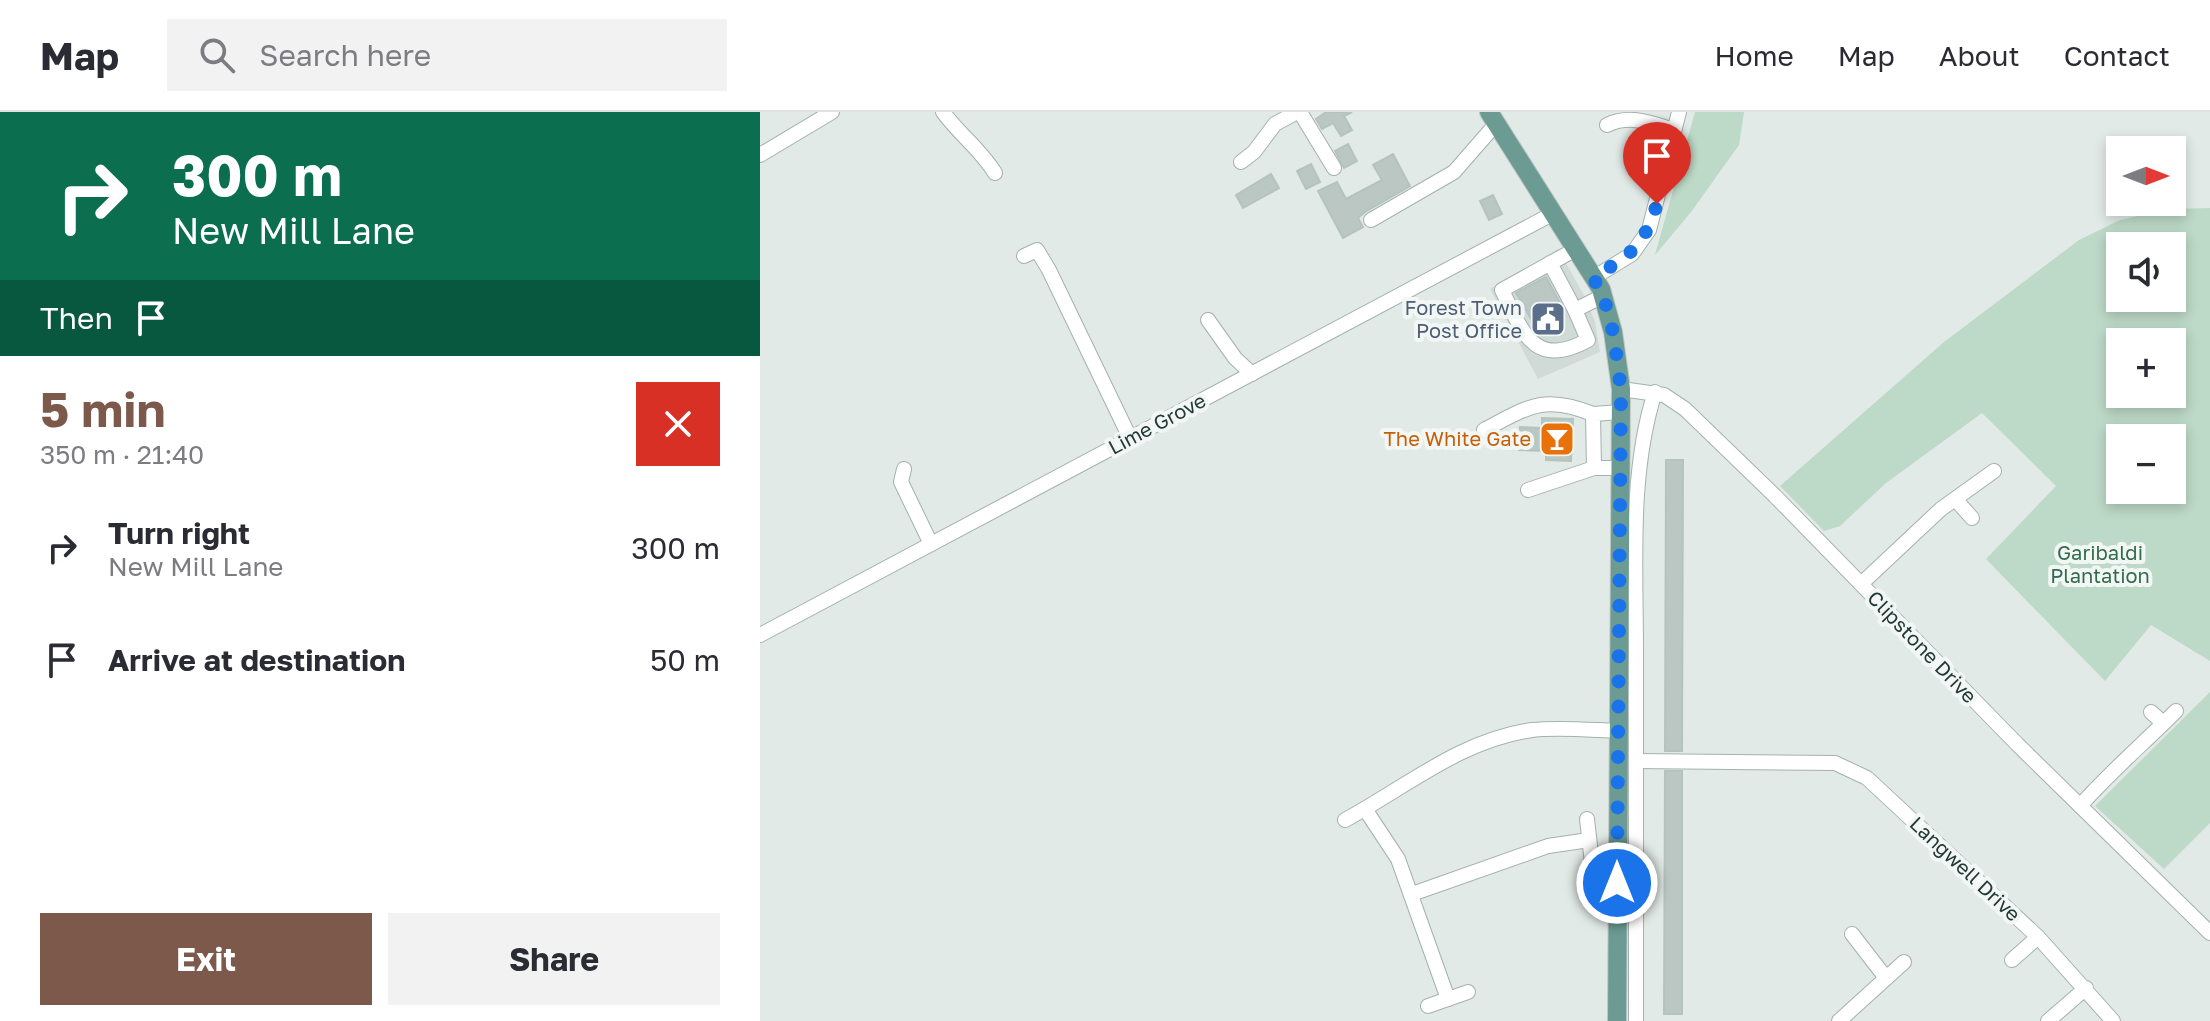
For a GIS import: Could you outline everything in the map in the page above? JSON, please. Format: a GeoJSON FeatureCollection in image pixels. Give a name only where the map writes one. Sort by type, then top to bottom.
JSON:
{"type":"FeatureCollection","features":[{"type":"Feature","properties":{"kind":"main road"},"geometry":{"type":"LineString","coordinates":[[1492,118],[1603,296],[1613,332],[1621,389],[1617,1021]]}},
{"type":"Feature","properties":{"kind":"street"},"geometry":{"type":"LineString","coordinates":[[760,155],[832,112]]}},
{"type":"Feature","properties":{"kind":"street"},"geometry":{"type":"LineString","coordinates":[[943,112],[965,140],[984,156],[995,173]]}},
{"type":"Feature","properties":{"kind":"street"},"geometry":{"type":"LineString","coordinates":[[1241,162],[1254,152],[1275,124],[1298,112],[1334,168]]}},
{"type":"Feature","properties":{"kind":"street"},"geometry":{"type":"LineString","coordinates":[[1593,278],[1632,254],[1649,230],[1679,112]]}},
{"type":"Feature","properties":{"kind":"street"},"geometry":{"type":"LineString","coordinates":[[1371,220],[1454,172],[1492,118]]}},
{"type":"Feature","properties":{"kind":"street"},"geometry":{"type":"LineString","coordinates":[[1607,125],[1619,119],[1631,119],[1674,130]]}},
{"type":"Feature","properties":{"kind":"street","name":"Lime Grove"},"geometry":{"type":"LineString","coordinates":[[760,635],[1554,213]]}},
{"type":"Feature","properties":{"kind":"street"},"geometry":{"type":"LineString","coordinates":[[1550,263],[1588,340],[1563,352],[1553,353],[1537,345],[1511,309],[1502,290],[1550,263],[1576,249]]}},
{"type":"Feature","properties":{"kind":"street"},"geometry":{"type":"LineString","coordinates":[[1024,256],[1037,250],[1049,270],[1130,438]]}},
{"type":"Feature","properties":{"kind":"street"},"geometry":{"type":"LineString","coordinates":[[1575,310],[1603,296]]}},
{"type":"Feature","properties":{"kind":"street"},"geometry":{"type":"LineString","coordinates":[[1208,320],[1235,358],[1252,374]]}},
{"type":"Feature","properties":{"kind":"street","name":"Clipstone Drive"},"geometry":{"type":"LineString","coordinates":[[1621,389],[1655,392],[1685,409],[2080,806],[2208,926]]}},
{"type":"Feature","properties":{"kind":"street"},"geometry":{"type":"LineString","coordinates":[[1636,1021],[1639,464],[1655,392]]}},
{"type":"Feature","properties":{"kind":"street"},"geometry":{"type":"LineString","coordinates":[[1484,430],[1524,409],[1543,403],[1560,403],[1593,414],[1621,412]]}},
{"type":"Feature","properties":{"kind":"street"},"geometry":{"type":"LineString","coordinates":[[1593,414],[1594,468]]}},
{"type":"Feature","properties":{"kind":"street"},"geometry":{"type":"LineString","coordinates":[[1528,490],[1594,468],[1620,468]]}},
{"type":"Feature","properties":{"kind":"street"},"geometry":{"type":"LineString","coordinates":[[904,469],[901,482],[931,544]]}},
{"type":"Feature","properties":{"kind":"street"},"geometry":{"type":"LineString","coordinates":[[1861,584],[1941,509],[1994,471]]}},
{"type":"Feature","properties":{"kind":"street"},"geometry":{"type":"LineString","coordinates":[[1956,500],[1972,518]]}},
{"type":"Feature","properties":{"kind":"street"},"geometry":{"type":"LineString","coordinates":[[2080,806],[2176,711]]}},
{"type":"Feature","properties":{"kind":"street"},"geometry":{"type":"LineString","coordinates":[[2151,712],[2163,723]]}},
{"type":"Feature","properties":{"kind":"street"},"geometry":{"type":"LineString","coordinates":[[1345,820],[1451,756],[1507,736],[1544,729],[1618,731]]}},
{"type":"Feature","properties":{"kind":"street","name":"Langwell Drive"},"geometry":{"type":"LineString","coordinates":[[1636,761],[1835,763],[1867,778],[2038,937],[2113,1021]]}},
{"type":"Feature","properties":{"kind":"street"},"geometry":{"type":"LineString","coordinates":[[1365,809],[1398,859],[1448,999]]}},
{"type":"Feature","properties":{"kind":"street"},"geometry":{"type":"LineString","coordinates":[[1587,819],[1594,881]]}},
{"type":"Feature","properties":{"kind":"street"},"geometry":{"type":"LineString","coordinates":[[1412,894],[1548,846],[1589,840]]}},
{"type":"Feature","properties":{"kind":"street"},"geometry":{"type":"LineString","coordinates":[[1852,934],[1886,978]]}},
{"type":"Feature","properties":{"kind":"street"},"geometry":{"type":"LineString","coordinates":[[2012,960],[2038,937]]}},
{"type":"Feature","properties":{"kind":"street"},"geometry":{"type":"LineString","coordinates":[[1839,1021],[1904,962]]}},
{"type":"Feature","properties":{"kind":"street"},"geometry":{"type":"LineString","coordinates":[[2048,1021],[2086,988]]}},
{"type":"Feature","properties":{"kind":"street"},"geometry":{"type":"LineString","coordinates":[[1428,1006],[1468,992]]}},
{"type":"Feature","properties":{"kind":"shaded area"},"geometry":{"type":"Polygon","coordinates":[[[1558,249],[1585,297],[1595,322],[1600,352],[1538,379],[1490,289],[1558,249]]]}},
{"type":"Feature","properties":{"kind":"green space"},"geometry":{"type":"Polygon","coordinates":[[[1695,112],[1744,112],[1739,145],[1691,212],[1655,255],[1695,112]]]}},
{"type":"Feature","properties":{"kind":"green space","name":"Garibaldi Plantation"},"geometry":{"type":"Polygon","coordinates":[[[2210,208],[2210,661],[2151,625],[2105,681],[1986,559],[2056,486],[1982,413],[1886,483],[1840,526],[1824,531],[1780,486],[1944,342],[2079,240],[2120,220],[2138,216],[2186,216],[2186,209],[2210,208]]]}},
{"type":"Feature","properties":{"kind":"green space"},"geometry":{"type":"Polygon","coordinates":[[[2210,692],[2210,823],[2164,869],[2095,806],[2210,692]]]}},
{"type":"Feature","properties":{"kind":"building"},"geometry":{"type":"Polygon","coordinates":[[[1326,112],[1352,112],[1344,116],[1352,130],[1341,136],[1333,123],[1322,129],[1316,119],[1326,112]]]}},
{"type":"Feature","properties":{"kind":"building"},"geometry":{"type":"Polygon","coordinates":[[[1348,144],[1357,161],[1344,168],[1335,151],[1348,144]]]}},
{"type":"Feature","properties":{"kind":"building"},"geometry":{"type":"Polygon","coordinates":[[[1393,154],[1410,186],[1365,212],[1358,218],[1363,227],[1343,238],[1318,191],[1337,182],[1346,199],[1382,180],[1373,165],[1393,154]]]}},
{"type":"Feature","properties":{"kind":"building"},"geometry":{"type":"Polygon","coordinates":[[[1311,164],[1320,182],[1306,189],[1297,171],[1311,164]]]}},
{"type":"Feature","properties":{"kind":"building"},"geometry":{"type":"Polygon","coordinates":[[[1271,174],[1279,188],[1243,208],[1236,195],[1271,174]]]}},
{"type":"Feature","properties":{"kind":"building"},"geometry":{"type":"Polygon","coordinates":[[[1493,195],[1502,214],[1489,220],[1480,201],[1493,195]]]}},
{"type":"Feature","properties":{"kind":"building"},"geometry":{"type":"Polygon","coordinates":[[[1546,277],[1560,303],[1554,306],[1561,319],[1546,328],[1542,320],[1534,324],[1516,293],[1546,277]]]}},
{"type":"Feature","properties":{"kind":"building"},"geometry":{"type":"Polygon","coordinates":[[[1542,418],[1573,419],[1571,461],[1546,460],[1546,451],[1519,450],[1520,427],[1542,428],[1542,418]]]}},
{"type":"Feature","properties":{"kind":"building"},"geometry":{"type":"Polygon","coordinates":[[[1666,460],[1683,460],[1682,751],[1665,751],[1666,460]]]}},
{"type":"Feature","properties":{"kind":"building"},"geometry":{"type":"Polygon","coordinates":[[[1665,771],[1682,771],[1682,1014],[1664,1014],[1665,771]]]}},
{"type":"Feature","properties":{"kind":"place","name":"Forest Town Post Office"},"geometry":{"type":"Point","coordinates":[1548,319]}},
{"type":"Feature","properties":{"kind":"place","name":"The White Gate"},"geometry":{"type":"Point","coordinates":[1557,439]}},
{"type":"Feature","properties":{"kind":"route"},"geometry":{"type":"LineString","coordinates":[[1617,883],[1621,389],[1607,307],[1601,289],[1593,278],[1632,254],[1649,230],[1657,204]]}}]}
